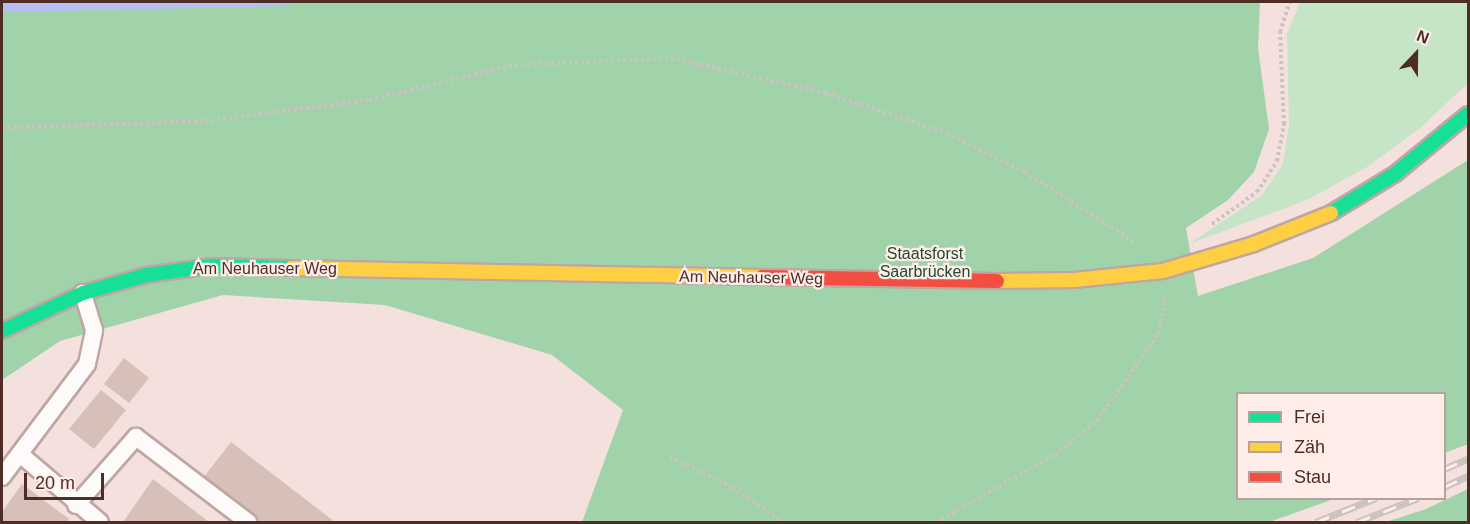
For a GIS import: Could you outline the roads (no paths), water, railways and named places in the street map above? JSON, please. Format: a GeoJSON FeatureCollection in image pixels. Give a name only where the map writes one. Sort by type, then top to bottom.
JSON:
{"type":"FeatureCollection","features":[{"type":"Feature","properties":{"kind":"street","name":"Am Neuhauser Weg"},"geometry":{"type":"LineString","coordinates":[[2,331],[83,293],[146,275],[212,266],[962,281],[1074,279],[1163,271],[1254,244],[1331,213],[1395,174],[1468,114]]}},
{"type":"Feature","properties":{"kind":"lane"},"geometry":{"type":"LineString","coordinates":[[2,477],[87,364],[94,330],[83,293]]}},
{"type":"Feature","properties":{"kind":"lane"},"geometry":{"type":"LineString","coordinates":[[76,504],[136,437],[248,522]]}},
{"type":"Feature","properties":{"kind":"lane"},"geometry":{"type":"LineString","coordinates":[[20,454],[76,504],[100,522]]}},
{"type":"Feature","properties":{"kind":"waterway"},"geometry":{"type":"LineString","coordinates":[[2,8],[288,2]]}},
{"type":"Feature","properties":{"kind":"railway"},"geometry":{"type":"LineString","coordinates":[[1446,468],[1468,459]]}},
{"type":"Feature","properties":{"kind":"railway"},"geometry":{"type":"LineString","coordinates":[[1446,486],[1468,476]]}},
{"type":"Feature","properties":{"kind":"railway"},"geometry":{"type":"LineString","coordinates":[[1316,522],[1371,500]]}},
{"type":"Feature","properties":{"kind":"railway"},"geometry":{"type":"LineString","coordinates":[[1357,522],[1413,500]]}},
{"type":"Feature","properties":{"kind":"park label","name":"Staatsforst Saarbrücken"},"geometry":{"type":"Point","coordinates":[925,263]}}]}
